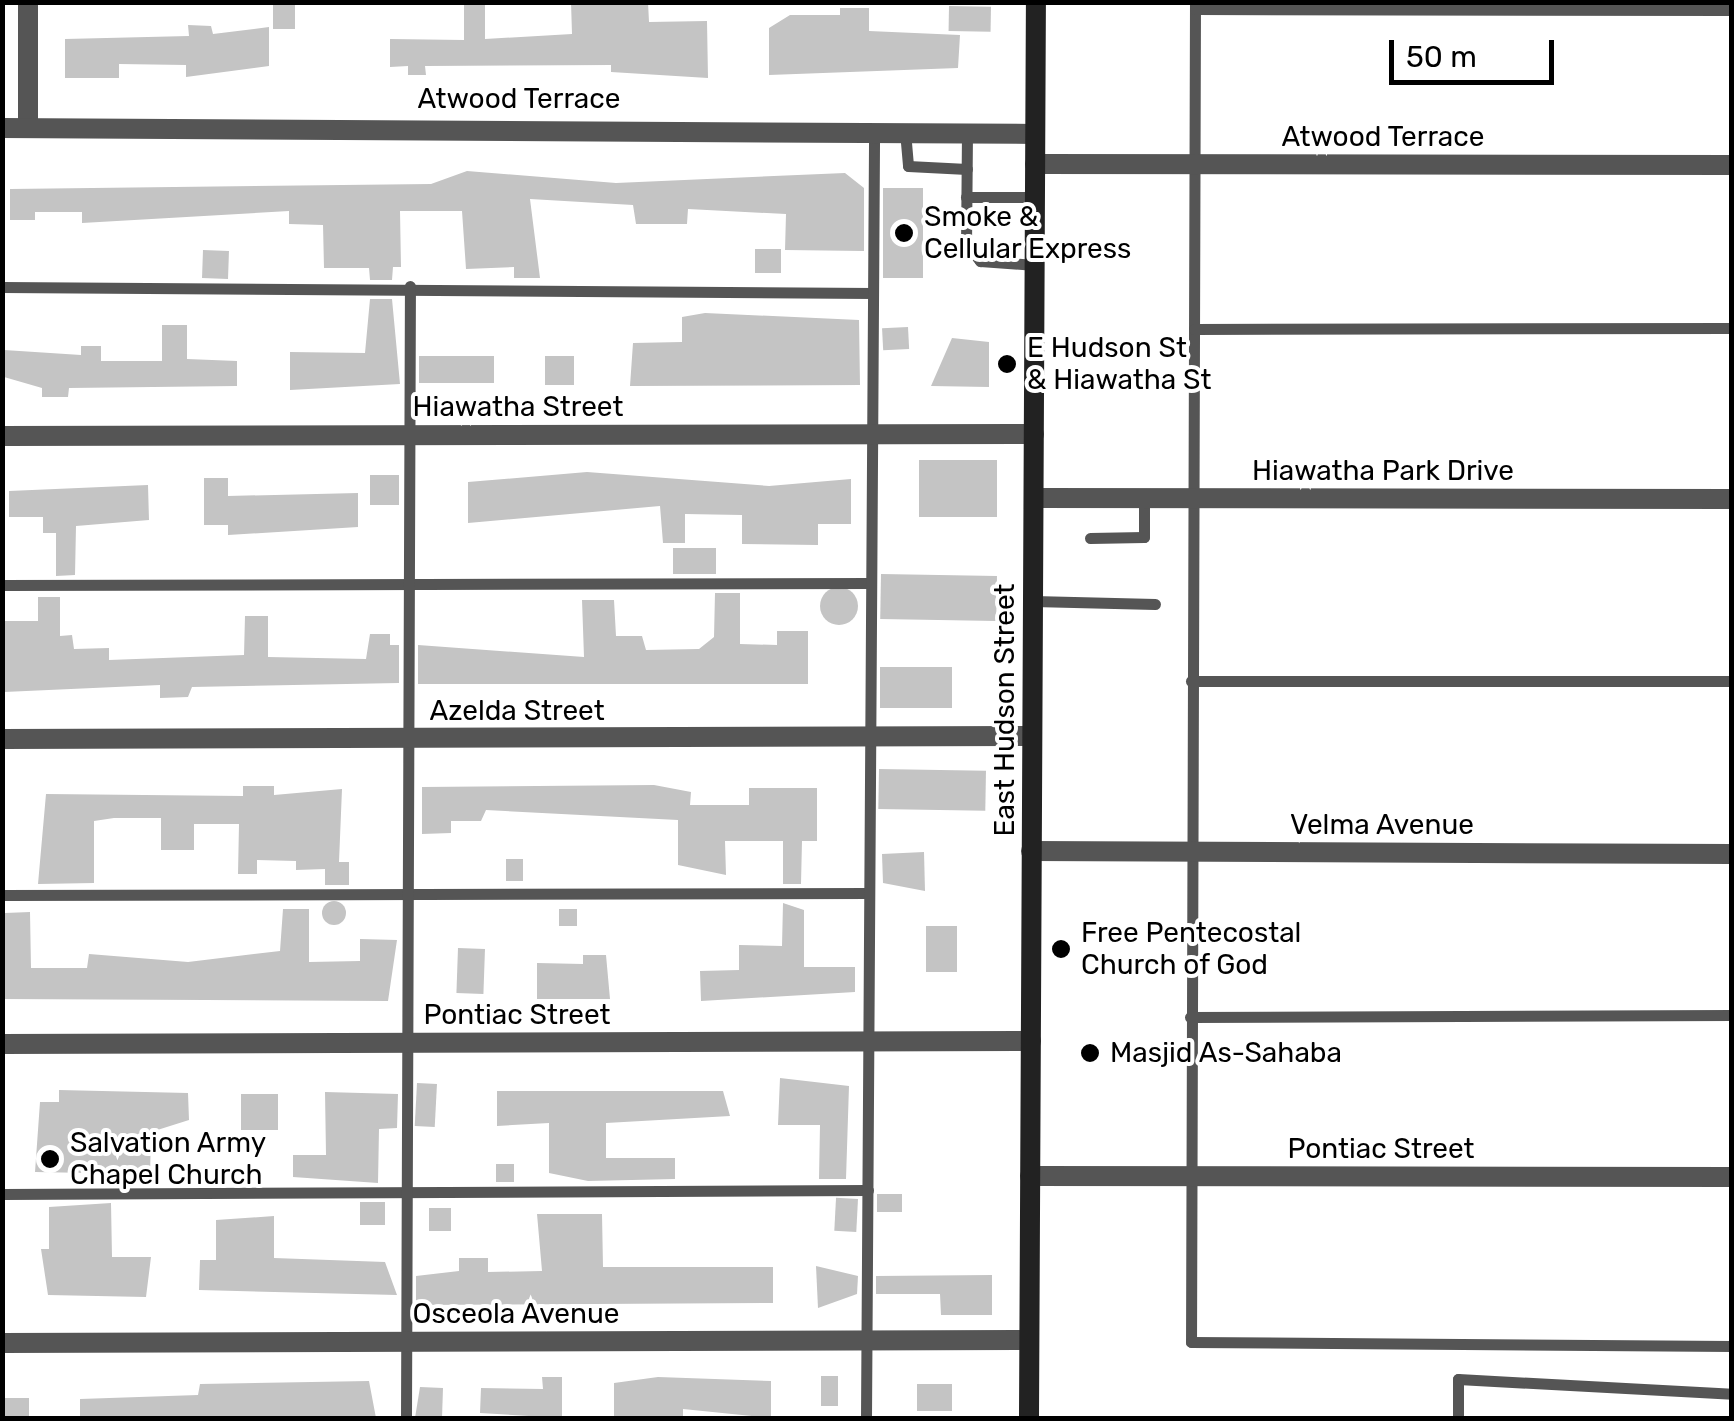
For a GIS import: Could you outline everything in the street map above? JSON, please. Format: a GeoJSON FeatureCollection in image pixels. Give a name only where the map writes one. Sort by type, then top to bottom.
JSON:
{"type":"FeatureCollection","features":[{"type":"Feature","properties":{"kind":"main road","name":"East Hudson Street"},"geometry":{"type":"LineString","coordinates":[[1029,1418],[1036,2]]}},
{"type":"Feature","properties":{"kind":"street"},"geometry":{"type":"LineString","coordinates":[[28,2],[28,128]]}},
{"type":"Feature","properties":{"kind":"street","name":"Atwood Terrace"},"geometry":{"type":"LineString","coordinates":[[2,128],[874,130],[1036,134]]}},
{"type":"Feature","properties":{"kind":"street","name":"Atwood Terrace"},"geometry":{"type":"LineString","coordinates":[[1035,164],[1732,164]]}},
{"type":"Feature","properties":{"kind":"street","name":"Hiawatha Street"},"geometry":{"type":"LineString","coordinates":[[2,436],[1034,434]]}},
{"type":"Feature","properties":{"kind":"street","name":"Hiawatha Park Drive"},"geometry":{"type":"LineString","coordinates":[[1034,498],[1732,499]]}},
{"type":"Feature","properties":{"kind":"street","name":"Azelda Street"},"geometry":{"type":"LineString","coordinates":[[2,739],[1032,736]]}},
{"type":"Feature","properties":{"kind":"street","name":"Velma Avenue"},"geometry":{"type":"LineString","coordinates":[[1032,851],[1732,854]]}},
{"type":"Feature","properties":{"kind":"street","name":"Pontiac Street"},"geometry":{"type":"LineString","coordinates":[[2,1044],[1031,1041]]}},
{"type":"Feature","properties":{"kind":"street","name":"Pontiac Street"},"geometry":{"type":"LineString","coordinates":[[1030,1176],[1732,1177]]}},
{"type":"Feature","properties":{"kind":"street","name":"Osceola Avenue"},"geometry":{"type":"LineString","coordinates":[[2,1343],[1029,1340]]}},
{"type":"Feature","properties":{"kind":"lane"},"geometry":{"type":"LineString","coordinates":[[1732,10],[1195,6],[1190,852],[1192,1342],[1732,1346]]}},
{"type":"Feature","properties":{"kind":"lane"},"geometry":{"type":"LineString","coordinates":[[866,1418],[874,130]]}},
{"type":"Feature","properties":{"kind":"lane"},"geometry":{"type":"LineString","coordinates":[[905,131],[908,166],[967,169]]}},
{"type":"Feature","properties":{"kind":"lane"},"geometry":{"type":"LineString","coordinates":[[967,132],[966,244],[980,260],[1034,265]]}},
{"type":"Feature","properties":{"kind":"lane"},"geometry":{"type":"LineString","coordinates":[[966,197],[1035,197]]}},
{"type":"Feature","properties":{"kind":"lane"},"geometry":{"type":"LineString","coordinates":[[2,287],[410,286],[873,293]]}},
{"type":"Feature","properties":{"kind":"lane"},"geometry":{"type":"LineString","coordinates":[[406,1418],[410,286]]}},
{"type":"Feature","properties":{"kind":"lane"},"geometry":{"type":"LineString","coordinates":[[1194,329],[1732,328]]}},
{"type":"Feature","properties":{"kind":"lane"},"geometry":{"type":"LineString","coordinates":[[1090,538],[1144,536],[1144,498]]}},
{"type":"Feature","properties":{"kind":"lane"},"geometry":{"type":"LineString","coordinates":[[2,586],[871,582]]}},
{"type":"Feature","properties":{"kind":"lane"},"geometry":{"type":"LineString","coordinates":[[1033,601],[1155,604]]}},
{"type":"Feature","properties":{"kind":"lane"},"geometry":{"type":"LineString","coordinates":[[1192,680],[1732,681]]}},
{"type":"Feature","properties":{"kind":"lane"},"geometry":{"type":"LineString","coordinates":[[2,895],[869,893]]}},
{"type":"Feature","properties":{"kind":"lane"},"geometry":{"type":"LineString","coordinates":[[1190,1017],[1732,1015]]}},
{"type":"Feature","properties":{"kind":"lane"},"geometry":{"type":"LineString","coordinates":[[2,1194],[868,1190]]}},
{"type":"Feature","properties":{"kind":"lane"},"geometry":{"type":"LineString","coordinates":[[1458,1418],[1458,1379],[1732,1394]]}},
{"type":"Feature","properties":{"kind":"building"},"geometry":{"type":"Polygon","coordinates":[[[273,2],[295,2],[295,29],[273,29],[273,2]]]}},
{"type":"Feature","properties":{"kind":"building"},"geometry":{"type":"Polygon","coordinates":[[[464,2],[485,2],[485,39],[572,34],[571,2],[648,2],[649,22],[707,21],[708,78],[611,72],[611,65],[425,66],[426,75],[408,75],[408,66],[390,67],[390,39],[464,40],[464,2]]]}},
{"type":"Feature","properties":{"kind":"building"},"geometry":{"type":"Polygon","coordinates":[[[949,6],[991,7],[991,32],[949,31],[949,6]]]}},
{"type":"Feature","properties":{"kind":"building"},"geometry":{"type":"Polygon","coordinates":[[[840,8],[869,8],[869,31],[960,35],[958,68],[769,75],[769,28],[790,15],[840,15],[840,8]]]}},
{"type":"Feature","properties":{"kind":"building"},"geometry":{"type":"Polygon","coordinates":[[[188,25],[211,26],[213,34],[269,27],[269,66],[186,77],[186,65],[119,64],[119,78],[65,78],[65,39],[189,36],[188,25]]]}},
{"type":"Feature","properties":{"kind":"building"},"geometry":{"type":"Polygon","coordinates":[[[467,171],[616,183],[845,173],[864,188],[864,251],[785,250],[786,214],[688,209],[687,224],[636,224],[633,205],[530,199],[540,278],[514,278],[514,267],[466,269],[462,211],[400,211],[401,267],[393,267],[392,280],[370,280],[369,268],[324,268],[323,225],[289,224],[289,211],[82,223],[82,212],[35,212],[35,220],[10,220],[10,189],[431,184],[467,171]]]}},
{"type":"Feature","properties":{"kind":"building","name":"Smoke & Cellular Express"},"geometry":{"type":"Polygon","coordinates":[[[883,188],[923,188],[923,278],[883,278],[883,188]]]}},
{"type":"Feature","properties":{"kind":"building"},"geometry":{"type":"Polygon","coordinates":[[[755,249],[781,249],[781,273],[755,273],[755,249]]]}},
{"type":"Feature","properties":{"kind":"building"},"geometry":{"type":"Polygon","coordinates":[[[203,250],[229,251],[228,279],[202,278],[203,250]]]}},
{"type":"Feature","properties":{"kind":"building"},"geometry":{"type":"Polygon","coordinates":[[[370,299],[392,299],[400,384],[290,390],[290,352],[365,353],[370,299]]]}},
{"type":"Feature","properties":{"kind":"building"},"geometry":{"type":"Polygon","coordinates":[[[705,313],[859,320],[860,385],[630,386],[633,343],[682,342],[682,317],[705,313]]]}},
{"type":"Feature","properties":{"kind":"building"},"geometry":{"type":"Polygon","coordinates":[[[162,325],[187,325],[187,359],[237,361],[237,386],[69,388],[68,397],[42,397],[42,388],[4,377],[4,350],[81,355],[81,346],[101,346],[101,361],[162,361],[162,325]]]}},
{"type":"Feature","properties":{"kind":"building"},"geometry":{"type":"Polygon","coordinates":[[[908,327],[909,349],[883,350],[882,328],[908,327]]]}},
{"type":"Feature","properties":{"kind":"building"},"geometry":{"type":"Polygon","coordinates":[[[952,338],[989,342],[989,387],[931,386],[952,338]]]}},
{"type":"Feature","properties":{"kind":"building"},"geometry":{"type":"Polygon","coordinates":[[[419,356],[494,356],[494,383],[419,383],[419,356]]]}},
{"type":"Feature","properties":{"kind":"building"},"geometry":{"type":"Polygon","coordinates":[[[545,356],[574,356],[574,385],[545,385],[545,356]]]}},
{"type":"Feature","properties":{"kind":"building"},"geometry":{"type":"Polygon","coordinates":[[[919,460],[997,460],[997,517],[919,517],[919,460]]]}},
{"type":"Feature","properties":{"kind":"building"},"geometry":{"type":"Polygon","coordinates":[[[587,472],[769,486],[851,479],[851,524],[818,524],[818,545],[742,544],[742,515],[685,514],[685,543],[663,543],[660,506],[468,523],[468,482],[587,472]]]}},
{"type":"Feature","properties":{"kind":"building"},"geometry":{"type":"Polygon","coordinates":[[[370,475],[399,475],[399,505],[370,505],[370,475]]]}},
{"type":"Feature","properties":{"kind":"building"},"geometry":{"type":"Polygon","coordinates":[[[204,478],[228,478],[228,496],[358,493],[358,527],[228,535],[228,525],[204,525],[204,478]]]}},
{"type":"Feature","properties":{"kind":"building"},"geometry":{"type":"Polygon","coordinates":[[[148,485],[149,520],[76,526],[75,575],[56,576],[56,533],[43,533],[43,517],[9,517],[9,491],[148,485]]]}},
{"type":"Feature","properties":{"kind":"building"},"geometry":{"type":"Polygon","coordinates":[[[673,548],[716,548],[716,574],[673,574],[673,548]]]}},
{"type":"Feature","properties":{"kind":"building"},"geometry":{"type":"Polygon","coordinates":[[[881,574],[997,576],[996,621],[880,619],[881,574]]]}},
{"type":"Feature","properties":{"kind":"building"},"geometry":{"type":"Polygon","coordinates":[[[839,587],[853,592],[858,606],[853,620],[839,625],[825,620],[820,606],[825,592],[839,587]]]}},
{"type":"Feature","properties":{"kind":"building"},"geometry":{"type":"Polygon","coordinates":[[[715,593],[740,593],[740,644],[777,645],[777,631],[808,631],[808,684],[418,684],[418,645],[584,657],[582,600],[614,600],[616,636],[642,636],[646,650],[699,649],[714,637],[715,593]]]}},
{"type":"Feature","properties":{"kind":"building"},"geometry":{"type":"Polygon","coordinates":[[[38,597],[60,597],[60,636],[72,635],[74,649],[109,648],[109,660],[244,655],[245,616],[268,616],[268,657],[366,659],[370,634],[390,634],[390,645],[399,645],[399,683],[192,687],[188,697],[160,698],[160,685],[4,692],[4,621],[38,621],[38,597]]]}},
{"type":"Feature","properties":{"kind":"building"},"geometry":{"type":"Polygon","coordinates":[[[880,667],[952,667],[952,708],[880,708],[880,667]]]}},
{"type":"Feature","properties":{"kind":"building"},"geometry":{"type":"Polygon","coordinates":[[[879,769],[986,771],[985,811],[878,809],[879,769]]]}},
{"type":"Feature","properties":{"kind":"building"},"geometry":{"type":"Polygon","coordinates":[[[654,785],[691,792],[690,805],[749,805],[749,788],[817,788],[817,841],[802,841],[801,884],[783,884],[783,841],[725,841],[726,875],[678,865],[678,820],[486,810],[481,821],[451,821],[451,833],[422,834],[422,787],[654,785]]]}},
{"type":"Feature","properties":{"kind":"building"},"geometry":{"type":"Polygon","coordinates":[[[243,786],[274,786],[274,795],[342,789],[339,862],[349,862],[349,885],[325,885],[325,869],[296,870],[296,861],[257,860],[257,874],[238,874],[239,824],[194,824],[194,850],[161,850],[161,818],[94,821],[94,883],[38,884],[46,794],[243,796],[243,786]]]}},
{"type":"Feature","properties":{"kind":"building"},"geometry":{"type":"Polygon","coordinates":[[[924,852],[925,891],[883,883],[882,854],[924,852]]]}},
{"type":"Feature","properties":{"kind":"building"},"geometry":{"type":"Polygon","coordinates":[[[506,859],[523,859],[523,881],[506,881],[506,859]]]}},
{"type":"Feature","properties":{"kind":"building"},"geometry":{"type":"Polygon","coordinates":[[[334,901],[346,913],[334,925],[322,913],[334,901]]]}},
{"type":"Feature","properties":{"kind":"building"},"geometry":{"type":"Polygon","coordinates":[[[783,903],[804,910],[804,967],[855,967],[855,992],[701,1001],[700,971],[739,970],[739,945],[782,946],[783,903]]]}},
{"type":"Feature","properties":{"kind":"building"},"geometry":{"type":"Polygon","coordinates":[[[283,909],[309,909],[309,962],[360,961],[360,939],[397,940],[388,1001],[2,999],[5,913],[30,912],[31,968],[87,968],[89,954],[188,962],[280,951],[283,909]]]}},
{"type":"Feature","properties":{"kind":"building"},"geometry":{"type":"Polygon","coordinates":[[[559,909],[577,909],[577,926],[559,926],[559,909]]]}},
{"type":"Feature","properties":{"kind":"building"},"geometry":{"type":"Polygon","coordinates":[[[926,926],[957,926],[957,972],[926,972],[926,926]]]}},
{"type":"Feature","properties":{"kind":"building"},"geometry":{"type":"Polygon","coordinates":[[[458,948],[485,949],[483,994],[456,993],[458,948]]]}},
{"type":"Feature","properties":{"kind":"building"},"geometry":{"type":"Polygon","coordinates":[[[583,955],[606,955],[610,999],[537,999],[537,963],[583,964],[583,955]]]}},
{"type":"Feature","properties":{"kind":"building"},"geometry":{"type":"Polygon","coordinates":[[[780,1078],[849,1086],[846,1179],[819,1179],[820,1125],[778,1125],[780,1078]]]}},
{"type":"Feature","properties":{"kind":"building"},"geometry":{"type":"Polygon","coordinates":[[[417,1083],[437,1084],[435,1127],[415,1126],[417,1083]]]}},
{"type":"Feature","properties":{"kind":"building"},"geometry":{"type":"Polygon","coordinates":[[[59,1090],[188,1093],[189,1120],[151,1132],[150,1179],[89,1184],[89,1173],[35,1172],[40,1102],[59,1102],[59,1090]]]}},
{"type":"Feature","properties":{"kind":"building"},"geometry":{"type":"Polygon","coordinates":[[[497,1091],[723,1091],[730,1116],[606,1123],[606,1158],[675,1158],[675,1179],[588,1181],[549,1173],[549,1123],[497,1126],[497,1091]]]}},
{"type":"Feature","properties":{"kind":"building"},"geometry":{"type":"Polygon","coordinates":[[[325,1092],[398,1094],[397,1128],[379,1129],[378,1183],[293,1177],[293,1155],[326,1155],[325,1092]]]}},
{"type":"Feature","properties":{"kind":"building"},"geometry":{"type":"Polygon","coordinates":[[[241,1094],[278,1094],[278,1130],[241,1130],[241,1094]]]}},
{"type":"Feature","properties":{"kind":"building"},"geometry":{"type":"Polygon","coordinates":[[[496,1164],[514,1164],[514,1182],[496,1182],[496,1164]]]}},
{"type":"Feature","properties":{"kind":"building"},"geometry":{"type":"Polygon","coordinates":[[[877,1194],[902,1194],[902,1212],[877,1212],[877,1194]]]}},
{"type":"Feature","properties":{"kind":"building"},"geometry":{"type":"Polygon","coordinates":[[[836,1198],[858,1199],[856,1232],[834,1231],[836,1198]]]}},
{"type":"Feature","properties":{"kind":"building"},"geometry":{"type":"Polygon","coordinates":[[[360,1202],[385,1202],[385,1225],[360,1225],[360,1202]]]}},
{"type":"Feature","properties":{"kind":"building"},"geometry":{"type":"Polygon","coordinates":[[[111,1203],[112,1257],[151,1257],[146,1297],[48,1295],[41,1249],[49,1249],[49,1207],[111,1203]]]}},
{"type":"Feature","properties":{"kind":"building"},"geometry":{"type":"Polygon","coordinates":[[[429,1208],[451,1208],[451,1231],[429,1231],[429,1208]]]}},
{"type":"Feature","properties":{"kind":"building"},"geometry":{"type":"Polygon","coordinates":[[[537,1214],[602,1214],[603,1267],[773,1267],[773,1303],[416,1305],[416,1276],[459,1271],[459,1258],[488,1258],[488,1272],[542,1271],[537,1214]]]}},
{"type":"Feature","properties":{"kind":"building"},"geometry":{"type":"Polygon","coordinates":[[[274,1216],[274,1258],[385,1262],[397,1295],[199,1290],[200,1260],[216,1260],[216,1220],[274,1216]]]}},
{"type":"Feature","properties":{"kind":"building"},"geometry":{"type":"Polygon","coordinates":[[[816,1266],[858,1276],[857,1294],[818,1308],[816,1266]]]}},
{"type":"Feature","properties":{"kind":"building"},"geometry":{"type":"Polygon","coordinates":[[[992,1275],[992,1315],[941,1315],[940,1294],[876,1294],[876,1276],[992,1275]]]}},
{"type":"Feature","properties":{"kind":"building"},"geometry":{"type":"Polygon","coordinates":[[[821,1376],[838,1376],[838,1406],[821,1406],[821,1376]]]}},
{"type":"Feature","properties":{"kind":"building"},"geometry":{"type":"Polygon","coordinates":[[[542,1377],[562,1377],[562,1418],[480,1413],[481,1388],[543,1389],[542,1377]]]}},
{"type":"Feature","properties":{"kind":"building"},"geometry":{"type":"Polygon","coordinates":[[[658,1377],[771,1381],[771,1418],[683,1409],[683,1418],[614,1418],[614,1383],[658,1377]]]}},
{"type":"Feature","properties":{"kind":"building"},"geometry":{"type":"Polygon","coordinates":[[[369,1381],[376,1418],[80,1418],[80,1399],[198,1395],[200,1384],[369,1381]]]}},
{"type":"Feature","properties":{"kind":"building"},"geometry":{"type":"Polygon","coordinates":[[[917,1384],[952,1384],[952,1411],[917,1411],[917,1384]]]}},
{"type":"Feature","properties":{"kind":"building"},"geometry":{"type":"Polygon","coordinates":[[[420,1387],[443,1388],[442,1418],[415,1418],[420,1387]]]}},
{"type":"Feature","properties":{"kind":"building"},"geometry":{"type":"Polygon","coordinates":[[[5,1398],[29,1398],[29,1418],[5,1418],[5,1398]]]}},
{"type":"Feature","properties":{"kind":"place","name":"Smoke & Cellular Express"},"geometry":{"type":"Point","coordinates":[904,233]}},
{"type":"Feature","properties":{"kind":"place","name":"E Hudson St & Hiawatha St"},"geometry":{"type":"Point","coordinates":[1007,364]}},
{"type":"Feature","properties":{"kind":"place","name":"Free Pentecostal Church of God"},"geometry":{"type":"Point","coordinates":[1061,949]}},
{"type":"Feature","properties":{"kind":"place","name":"Masjid As-Sahaba"},"geometry":{"type":"Point","coordinates":[1090,1053]}},
{"type":"Feature","properties":{"kind":"place","name":"Salvation Army Chapel Church"},"geometry":{"type":"Point","coordinates":[50,1159]}}]}
